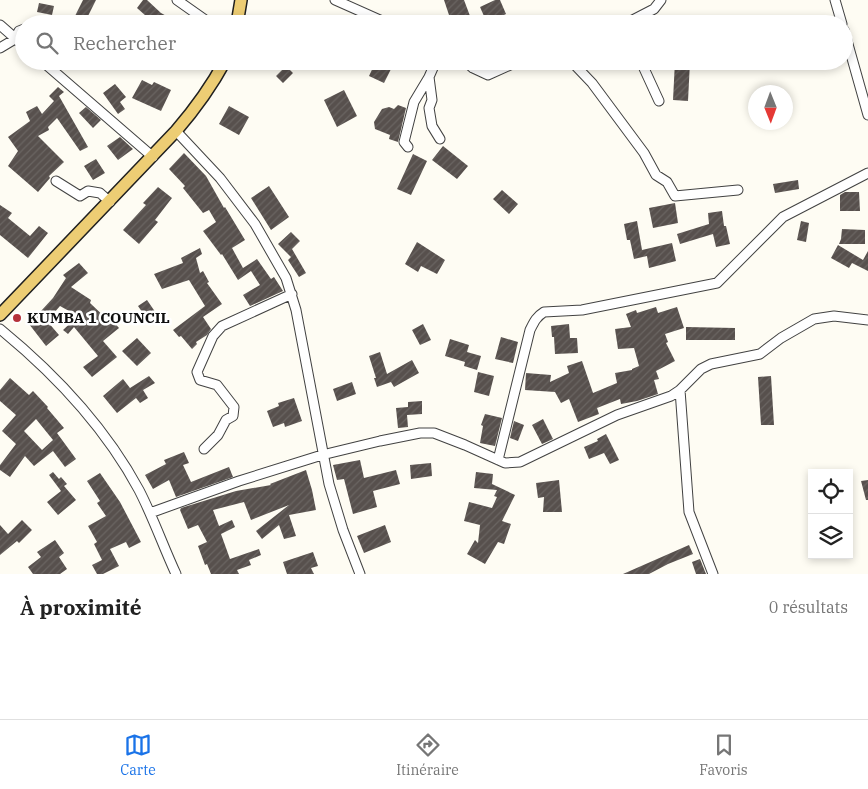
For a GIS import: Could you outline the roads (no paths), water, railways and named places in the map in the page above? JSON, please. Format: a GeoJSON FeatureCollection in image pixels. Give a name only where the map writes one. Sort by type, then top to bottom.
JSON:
{"type":"FeatureCollection","features":[{"type":"Feature","properties":{"kind":"main road"},"geometry":{"type":"LineString","coordinates":[[238,15],[241,0]]}},
{"type":"Feature","properties":{"kind":"main road"},"geometry":{"type":"LineString","coordinates":[[0,315],[153,157],[203,99],[220,70]]}},
{"type":"Feature","properties":{"kind":"street"},"geometry":{"type":"LineString","coordinates":[[177,0],[198,15]]}},
{"type":"Feature","properties":{"kind":"street"},"geometry":{"type":"LineString","coordinates":[[335,0],[369,15]]}},
{"type":"Feature","properties":{"kind":"street"},"geometry":{"type":"LineString","coordinates":[[642,15],[654,9],[661,0]]}},
{"type":"Feature","properties":{"kind":"street"},"geometry":{"type":"LineString","coordinates":[[835,0],[839,15]]}},
{"type":"Feature","properties":{"kind":"street"},"geometry":{"type":"LineString","coordinates":[[0,25],[15,39],[0,48]]}},
{"type":"Feature","properties":{"kind":"street"},"geometry":{"type":"LineString","coordinates":[[853,62],[868,114]]}},
{"type":"Feature","properties":{"kind":"street"},"geometry":{"type":"LineString","coordinates":[[52,70],[153,157]]}},
{"type":"Feature","properties":{"kind":"street"},"geometry":{"type":"LineString","coordinates":[[408,147],[404,142],[414,102],[432,70]]}},
{"type":"Feature","properties":{"kind":"street"},"geometry":{"type":"LineString","coordinates":[[477,70],[488,75],[499,70]]}},
{"type":"Feature","properties":{"kind":"street"},"geometry":{"type":"LineString","coordinates":[[580,70],[592,83],[644,153],[656,175],[667,182],[675,196],[738,190]]}},
{"type":"Feature","properties":{"kind":"street"},"geometry":{"type":"LineString","coordinates":[[645,70],[659,101]]}},
{"type":"Feature","properties":{"kind":"street"},"geometry":{"type":"LineString","coordinates":[[429,77],[432,100],[429,108],[432,126],[440,139]]}},
{"type":"Feature","properties":{"kind":"street"},"geometry":{"type":"LineString","coordinates":[[176,131],[220,178],[255,224],[286,278],[292,294],[329,484],[343,530],[360,574]]}},
{"type":"Feature","properties":{"kind":"street"},"geometry":{"type":"LineString","coordinates":[[498,460],[530,330],[538,315],[544,312],[582,310],[717,283],[783,218],[868,172]]}},
{"type":"Feature","properties":{"kind":"street"},"geometry":{"type":"LineString","coordinates":[[56,181],[80,196],[88,191],[100,193],[110,202]]}},
{"type":"Feature","properties":{"kind":"street"},"geometry":{"type":"LineString","coordinates":[[204,449],[218,435],[226,420],[233,416],[234,407],[218,385],[200,380],[197,372],[213,336],[222,326],[292,294]]}},
{"type":"Feature","properties":{"kind":"street"},"geometry":{"type":"LineString","coordinates":[[150,513],[238,480],[322,455],[380,440],[428,432],[465,445],[498,460],[512,464],[520,462],[617,415],[671,396],[680,390],[701,369],[722,361],[760,354],[781,338],[814,319],[834,316],[868,320]]}},
{"type":"Feature","properties":{"kind":"street"},"geometry":{"type":"LineString","coordinates":[[0,329],[27,352],[71,395],[93,421],[121,460],[150,513],[176,574]]}},
{"type":"Feature","properties":{"kind":"street"},"geometry":{"type":"LineString","coordinates":[[680,390],[689,512],[713,574]]}},
{"type":"Feature","properties":{"kind":"place","name":"KUMBA 1 COUNCIL"},"geometry":{"type":"Point","coordinates":[17,318]}}]}
